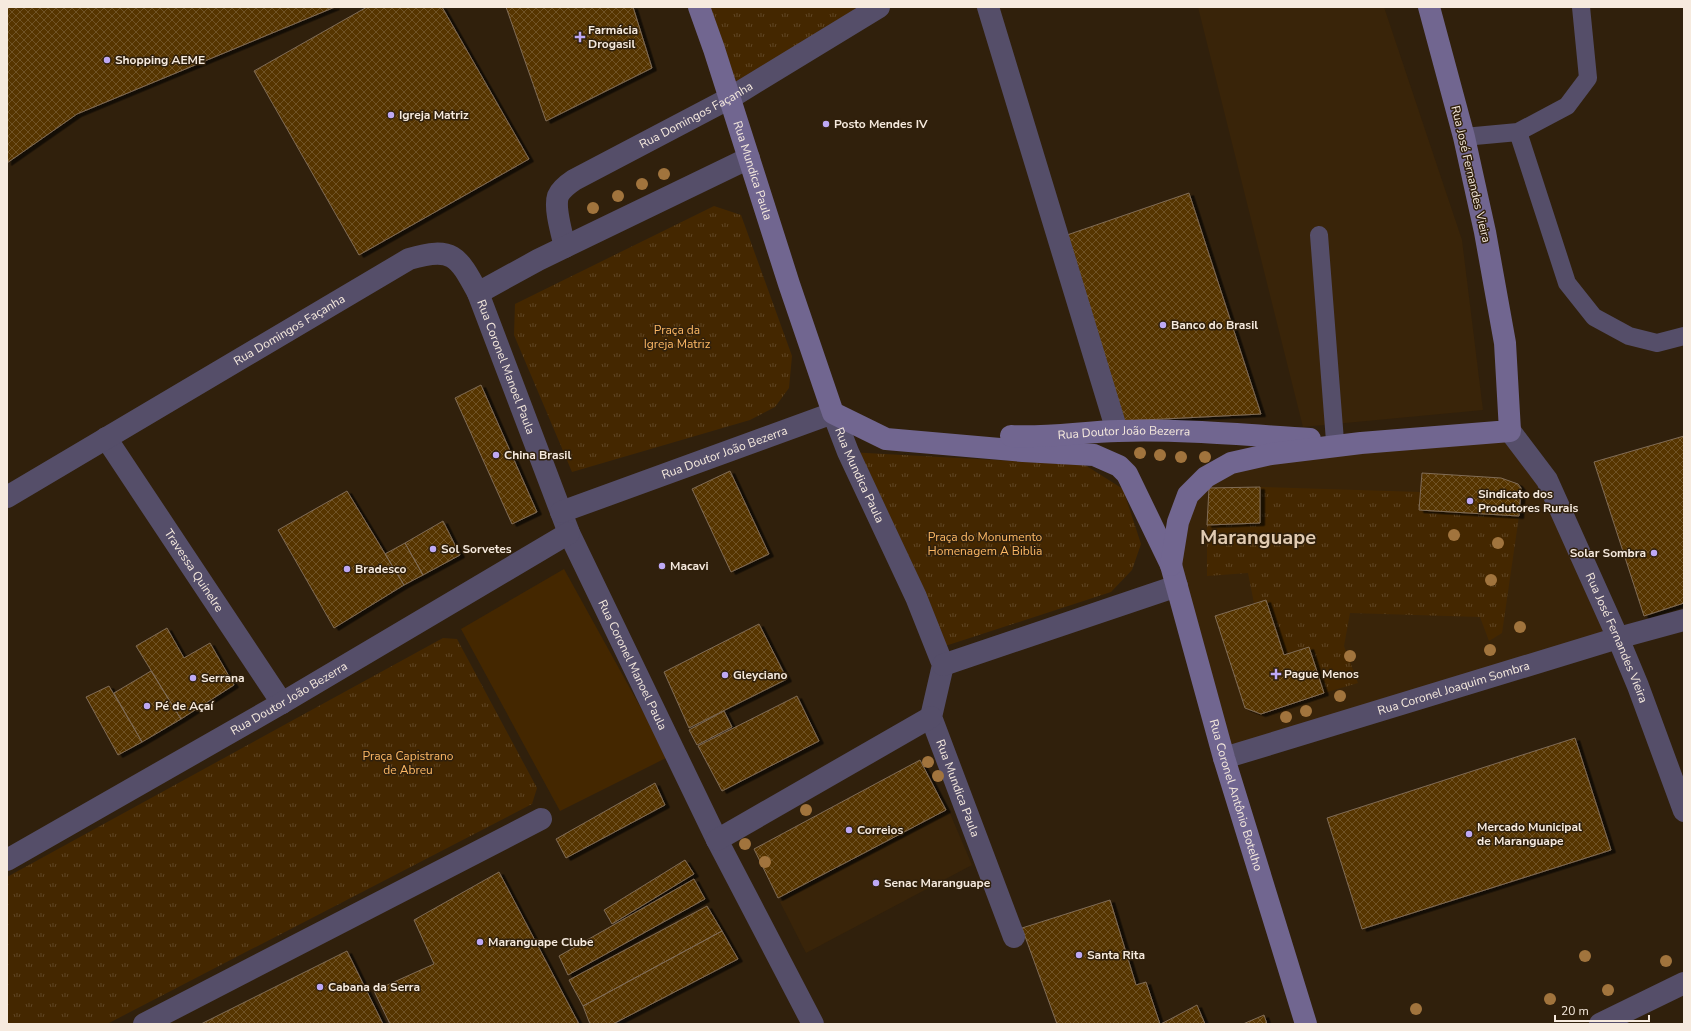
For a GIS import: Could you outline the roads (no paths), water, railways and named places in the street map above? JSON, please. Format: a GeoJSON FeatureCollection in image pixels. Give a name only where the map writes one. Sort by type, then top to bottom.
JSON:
{"type":"FeatureCollection","features":[{"type":"Feature","properties":{"kind":"street","name":"Rua Mundica Paula"},"geometry":{"type":"LineString","coordinates":[[699,7],[730,98],[789,284],[833,413],[848,452],[916,597],[943,665]]}},
{"type":"Feature","properties":{"kind":"street","name":"Rua Domingos Façanha"},"geometry":{"type":"LineString","coordinates":[[565,247],[557,208],[558,196],[564,187],[574,180],[730,98],[879,7]]}},
{"type":"Feature","properties":{"kind":"street"},"geometry":{"type":"LineString","coordinates":[[988,7],[1117,431]]}},
{"type":"Feature","properties":{"kind":"street","name":"Rua José Fernandes Vieira"},"geometry":{"type":"LineString","coordinates":[[1429,7],[1464,137],[1485,232],[1505,343],[1510,431],[1547,480],[1638,686],[1684,811]]}},
{"type":"Feature","properties":{"kind":"street"},"geometry":{"type":"LineString","coordinates":[[478,293],[515,272],[565,247],[749,158]]}},
{"type":"Feature","properties":{"kind":"street","name":"Rua Domingos Façanha"},"geometry":{"type":"LineString","coordinates":[[7,497],[409,259],[424,254],[439,253],[453,257],[463,266],[478,293]]}},
{"type":"Feature","properties":{"kind":"street","name":"Rua Coronel Manoel Paula"},"geometry":{"type":"LineString","coordinates":[[478,293],[570,533],[717,840],[813,1024]]}},
{"type":"Feature","properties":{"kind":"street","name":"Rua Doutor João Bezerra"},"geometry":{"type":"LineString","coordinates":[[561,512],[833,413],[886,439],[1023,452],[1094,456],[1119,466],[1127,474]]}},
{"type":"Feature","properties":{"kind":"street","name":"Rua Doutor João Bezerra"},"geometry":{"type":"LineString","coordinates":[[886,439],[1007,436],[1037,438],[1117,431],[1184,431],[1361,443]]}},
{"type":"Feature","properties":{"kind":"street","name":"Rua Doutor João Bezerra"},"geometry":{"type":"LineString","coordinates":[[1231,462],[1271,454],[1361,443],[1510,431]]}},
{"type":"Feature","properties":{"kind":"street","name":"Travessa Quinelre"},"geometry":{"type":"LineString","coordinates":[[106,438],[282,703]]}},
{"type":"Feature","properties":{"kind":"street","name":"Rua Coronel Antônio Botelho"},"geometry":{"type":"LineString","coordinates":[[1171,565],[1178,522],[1188,496],[1206,477],[1231,462]]}},
{"type":"Feature","properties":{"kind":"street","name":"Rua Coronel Antônio Botelho"},"geometry":{"type":"LineString","coordinates":[[1127,474],[1171,565],[1224,758],[1306,1024]]}},
{"type":"Feature","properties":{"kind":"street","name":"Rua Doutor João Bezerra"},"geometry":{"type":"LineString","coordinates":[[7,860],[282,703],[570,533]]}},
{"type":"Feature","properties":{"kind":"street"},"geometry":{"type":"LineString","coordinates":[[717,840],[931,717],[943,665],[1177,586]]}},
{"type":"Feature","properties":{"kind":"street","name":"Rua Coronel Joaquim Sombra"},"geometry":{"type":"LineString","coordinates":[[1224,758],[1618,638],[1684,620]]}},
{"type":"Feature","properties":{"kind":"street","name":"Rua Mundica Paula"},"geometry":{"type":"LineString","coordinates":[[931,717],[1014,937]]}},
{"type":"Feature","properties":{"kind":"street"},"geometry":{"type":"LineString","coordinates":[[144,1024],[541,819]]}},
{"type":"Feature","properties":{"kind":"street"},"geometry":{"type":"LineString","coordinates":[[1600,1024],[1684,983]]}},
{"type":"Feature","properties":{"kind":"lane"},"geometry":{"type":"LineString","coordinates":[[1464,137],[1518,132],[1567,106],[1588,78],[1581,7]]}},
{"type":"Feature","properties":{"kind":"lane"},"geometry":{"type":"LineString","coordinates":[[1518,132],[1567,282],[1594,317],[1628,336],[1657,343],[1684,336]]}},
{"type":"Feature","properties":{"kind":"lane"},"geometry":{"type":"LineString","coordinates":[[1318,235],[1335,441]]}},
{"type":"Feature","properties":{"kind":"place","name":"Farmácia Drogasil"},"geometry":{"type":"Point","coordinates":[580,37]}},
{"type":"Feature","properties":{"kind":"place","name":"Shopping AEME"},"geometry":{"type":"Point","coordinates":[107,60]}},
{"type":"Feature","properties":{"kind":"place","name":"Igreja Matriz"},"geometry":{"type":"Point","coordinates":[391,115]}},
{"type":"Feature","properties":{"kind":"place","name":"Posto Mendes IV"},"geometry":{"type":"Point","coordinates":[826,124]}},
{"type":"Feature","properties":{"kind":"place","name":"Banco do Brasil"},"geometry":{"type":"Point","coordinates":[1163,325]}},
{"type":"Feature","properties":{"kind":"place","name":"China Brasil"},"geometry":{"type":"Point","coordinates":[496,455]}},
{"type":"Feature","properties":{"kind":"place","name":"Sindicato dos Produtores Rurais"},"geometry":{"type":"Point","coordinates":[1470,501]}},
{"type":"Feature","properties":{"kind":"place","name":"Sol Sorvetes"},"geometry":{"type":"Point","coordinates":[433,549]}},
{"type":"Feature","properties":{"kind":"place","name":"Solar Sombra"},"geometry":{"type":"Point","coordinates":[1654,553]}},
{"type":"Feature","properties":{"kind":"place","name":"Macavi"},"geometry":{"type":"Point","coordinates":[662,566]}},
{"type":"Feature","properties":{"kind":"place","name":"Bradesco"},"geometry":{"type":"Point","coordinates":[347,569]}},
{"type":"Feature","properties":{"kind":"place","name":"Pague Menos"},"geometry":{"type":"Point","coordinates":[1276,674]}},
{"type":"Feature","properties":{"kind":"place","name":"Gleyciano"},"geometry":{"type":"Point","coordinates":[725,675]}},
{"type":"Feature","properties":{"kind":"place","name":"Serrana"},"geometry":{"type":"Point","coordinates":[193,678]}},
{"type":"Feature","properties":{"kind":"place","name":"Pé de Açaí"},"geometry":{"type":"Point","coordinates":[147,706]}},
{"type":"Feature","properties":{"kind":"place","name":"Correios"},"geometry":{"type":"Point","coordinates":[849,830]}},
{"type":"Feature","properties":{"kind":"place","name":"Mercado Municipal de Maranguape"},"geometry":{"type":"Point","coordinates":[1469,834]}},
{"type":"Feature","properties":{"kind":"place","name":"Senac Maranguape"},"geometry":{"type":"Point","coordinates":[876,883]}},
{"type":"Feature","properties":{"kind":"place","name":"Maranguape Clube"},"geometry":{"type":"Point","coordinates":[480,942]}},
{"type":"Feature","properties":{"kind":"place","name":"Santa Rita"},"geometry":{"type":"Point","coordinates":[1079,955]}},
{"type":"Feature","properties":{"kind":"place","name":"Cabana da Serra"},"geometry":{"type":"Point","coordinates":[320,987]}},
{"type":"Feature","properties":{"kind":"district","name":"Maranguape"},"geometry":{"type":"Point","coordinates":[1258,537]}},
{"type":"Feature","properties":{"kind":"park label","name":"Praça da Igreja Matriz"},"geometry":{"type":"Point","coordinates":[677,337]}},
{"type":"Feature","properties":{"kind":"park label","name":"Praça do Monumento Homenagem A Biblia"},"geometry":{"type":"Point","coordinates":[985,544]}},
{"type":"Feature","properties":{"kind":"park label","name":"Praça Capistrano de Abreu"},"geometry":{"type":"Point","coordinates":[408,763]}}]}
